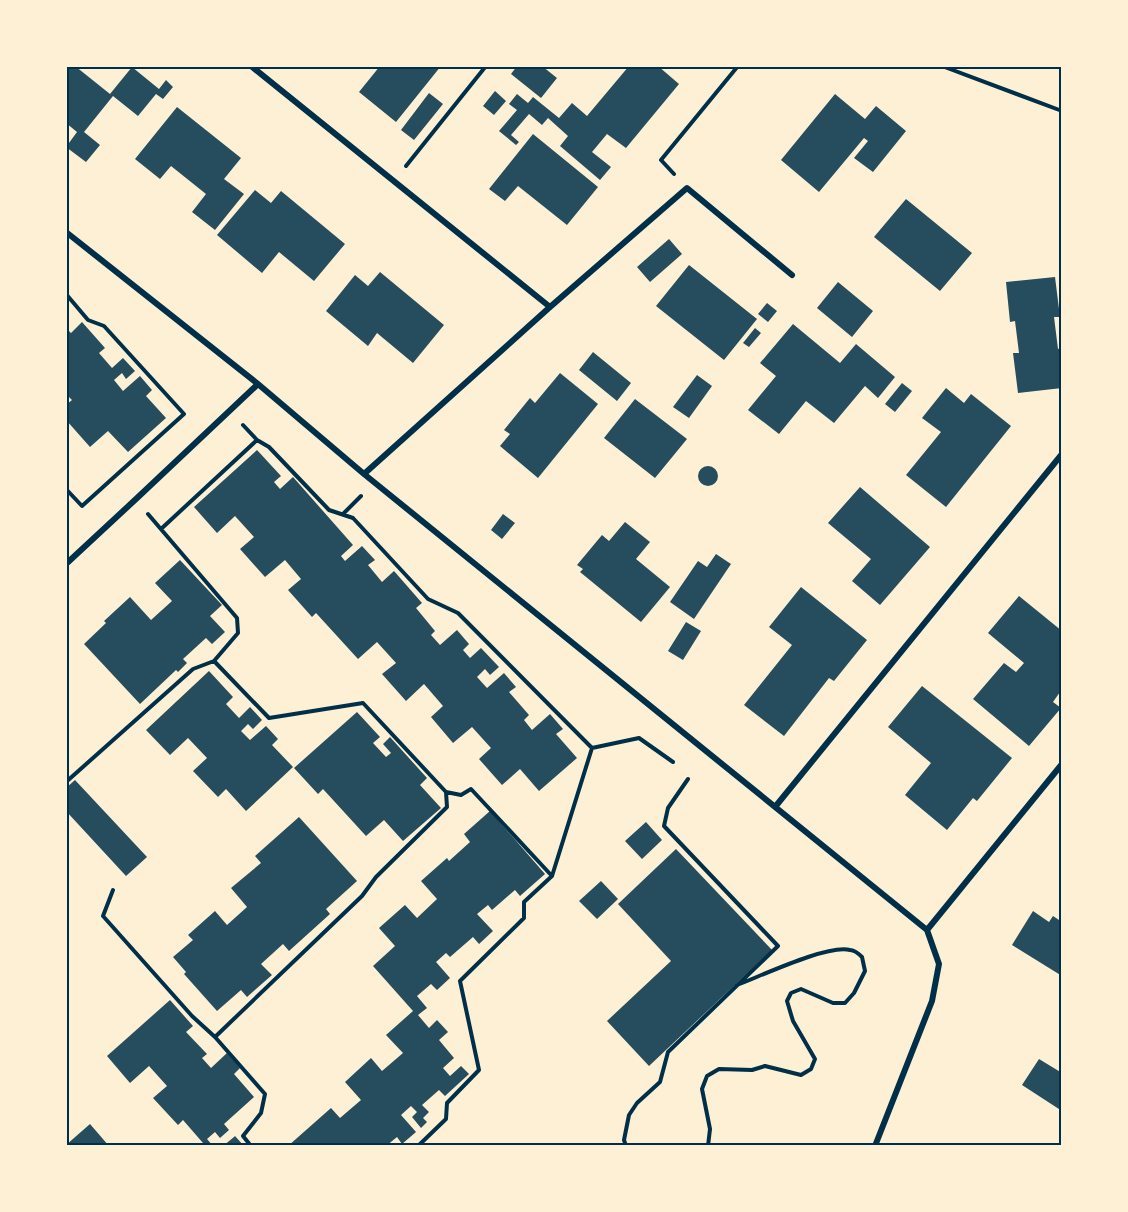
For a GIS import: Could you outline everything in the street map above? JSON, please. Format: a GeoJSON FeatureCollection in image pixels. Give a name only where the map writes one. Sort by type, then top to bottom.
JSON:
{"type":"FeatureCollection","features":[{"type":"Feature","properties":{"kind":"street"},"geometry":{"type":"LineString","coordinates":[[251,66],[550,307]]}},
{"type":"Feature","properties":{"kind":"street"},"geometry":{"type":"LineString","coordinates":[[364,474],[687,188],[792,274]]}},
{"type":"Feature","properties":{"kind":"street"},"geometry":{"type":"LineString","coordinates":[[66,232],[258,384],[364,474],[927,930],[939,964],[932,1000],[875,1146]]}},
{"type":"Feature","properties":{"kind":"street"},"geometry":{"type":"LineString","coordinates":[[66,564],[258,384]]}},
{"type":"Feature","properties":{"kind":"street"},"geometry":{"type":"LineString","coordinates":[[775,807],[1062,454]]}},
{"type":"Feature","properties":{"kind":"street"},"geometry":{"type":"LineString","coordinates":[[927,930],[1062,764]]}},
{"type":"Feature","properties":{"kind":"path"},"geometry":{"type":"LineString","coordinates":[[394,181],[486,66]]}},
{"type":"Feature","properties":{"kind":"path"},"geometry":{"type":"LineString","coordinates":[[687,188],[661,160],[738,66]]}},
{"type":"Feature","properties":{"kind":"path"},"geometry":{"type":"LineString","coordinates":[[942,66],[1062,111]]}},
{"type":"Feature","properties":{"kind":"path"},"geometry":{"type":"LineString","coordinates":[[66,294],[88,321],[104,326],[184,414],[82,506],[66,489]]}},
{"type":"Feature","properties":{"kind":"path"},"geometry":{"type":"LineString","coordinates":[[161,529],[257,440],[269,447],[329,510],[353,518],[428,599],[458,613],[592,748]]}},
{"type":"Feature","properties":{"kind":"path"},"geometry":{"type":"LineString","coordinates":[[66,782],[193,669],[214,661],[238,633],[237,618],[136,499]]}},
{"type":"Feature","properties":{"kind":"path"},"geometry":{"type":"LineString","coordinates":[[214,661],[269,718],[363,703],[446,792],[461,795],[471,789],[552,876]]}},
{"type":"Feature","properties":{"kind":"path"},"geometry":{"type":"LineString","coordinates":[[592,748],[639,738],[673,762]]}},
{"type":"Feature","properties":{"kind":"path"},"geometry":{"type":"LineString","coordinates":[[418,1146],[446,1119],[447,1103],[479,1070],[460,981],[524,918],[524,902],[552,876],[592,748]]}},
{"type":"Feature","properties":{"kind":"path"},"geometry":{"type":"LineString","coordinates":[[626,1146],[624,1140],[629,1115],[637,1103],[660,1082],[668,1052],[778,946],[664,826],[668,808],[688,778]]}},
{"type":"Feature","properties":{"kind":"path"},"geometry":{"type":"LineString","coordinates":[[215,1037],[362,896],[376,876],[447,807],[446,792]]}},
{"type":"Feature","properties":{"kind":"path"},"geometry":{"type":"LineString","coordinates":[[113,890],[103,916],[265,1094],[261,1113],[243,1136],[251,1146]]}},
{"type":"Feature","properties":{"kind":"path"},"geometry":{"type":"LineString","coordinates":[[708,1146],[710,1130],[702,1089],[706,1076],[719,1070],[752,1070],[765,1066],[801,1075],[811,1069],[815,1059],[793,1021],[787,1001],[791,993],[801,989],[833,1004],[844,1003],[854,993],[865,971],[862,957],[852,950],[835,949],[737,985]]}},
{"type":"Feature","properties":{"kind":"building"},"geometry":{"type":"Polygon","coordinates":[[[66,66],[75,66],[110,94],[132,67],[159,89],[166,80],[173,87],[163,99],[156,94],[138,116],[113,96],[84,132],[100,145],[86,162],[66,147],[77,132],[66,123],[66,66]]]}},
{"type":"Feature","properties":{"kind":"building"},"geometry":{"type":"Polygon","coordinates":[[[380,66],[441,66],[396,122],[359,92],[380,66]]]}},
{"type":"Feature","properties":{"kind":"building"},"geometry":{"type":"Polygon","coordinates":[[[517,66],[542,66],[557,78],[541,98],[511,74],[517,66]]]}},
{"type":"Feature","properties":{"kind":"building"},"geometry":{"type":"Polygon","coordinates":[[[629,66],[658,66],[679,84],[626,148],[607,134],[592,152],[611,167],[600,180],[560,146],[568,136],[548,118],[542,125],[529,114],[511,135],[519,142],[516,145],[499,131],[517,110],[509,104],[517,94],[528,103],[533,97],[559,118],[572,103],[587,116],[629,66]]]}},
{"type":"Feature","properties":{"kind":"building"},"geometry":{"type":"Polygon","coordinates":[[[495,91],[506,101],[494,115],[483,106],[495,91]]]}},
{"type":"Feature","properties":{"kind":"building"},"geometry":{"type":"Polygon","coordinates":[[[429,93],[443,104],[414,140],[401,130],[429,93]]]}},
{"type":"Feature","properties":{"kind":"building"},"geometry":{"type":"Polygon","coordinates":[[[835,94],[865,119],[876,106],[906,131],[873,172],[854,158],[868,141],[864,138],[819,192],[781,160],[835,94]]]}},
{"type":"Feature","properties":{"kind":"building"},"geometry":{"type":"Polygon","coordinates":[[[177,107],[241,158],[224,179],[244,194],[215,230],[192,212],[206,194],[171,166],[160,179],[135,159],[177,107]]]}},
{"type":"Feature","properties":{"kind":"building"},"geometry":{"type":"Polygon","coordinates":[[[533,134],[598,187],[567,225],[518,186],[505,201],[489,189],[533,134]]]}},
{"type":"Feature","properties":{"kind":"building"},"geometry":{"type":"Polygon","coordinates":[[[255,190],[271,203],[281,191],[345,244],[314,281],[279,252],[262,273],[217,235],[255,190]]]}},
{"type":"Feature","properties":{"kind":"building"},"geometry":{"type":"Polygon","coordinates":[[[906,199],[972,253],[940,291],[874,237],[906,199]]]}},
{"type":"Feature","properties":{"kind":"building"},"geometry":{"type":"Polygon","coordinates":[[[669,239],[682,254],[650,282],[637,267],[669,239]]]}},
{"type":"Feature","properties":{"kind":"building"},"geometry":{"type":"Polygon","coordinates":[[[689,265],[757,319],[724,360],[656,306],[689,265]]]}},
{"type":"Feature","properties":{"kind":"building"},"geometry":{"type":"Polygon","coordinates":[[[380,272],[444,325],[413,363],[377,333],[368,346],[326,311],[355,275],[368,286],[380,272]]]}},
{"type":"Feature","properties":{"kind":"building"},"geometry":{"type":"Polygon","coordinates":[[[1055,277],[1060,317],[1054,317],[1058,349],[1062,348],[1062,388],[1018,393],[1013,353],[1019,353],[1015,321],[1010,322],[1006,282],[1055,277]]]}},
{"type":"Feature","properties":{"kind":"building"},"geometry":{"type":"Polygon","coordinates":[[[838,282],[873,311],[852,337],[817,308],[838,282]]]}},
{"type":"Feature","properties":{"kind":"building"},"geometry":{"type":"Polygon","coordinates":[[[767,303],[777,311],[768,322],[758,314],[767,303]]]}},
{"type":"Feature","properties":{"kind":"building"},"geometry":{"type":"Polygon","coordinates":[[[82,322],[105,348],[99,353],[112,368],[123,358],[135,371],[126,379],[122,373],[114,380],[123,391],[140,376],[152,390],[146,396],[166,418],[128,452],[108,431],[90,447],[67,421],[69,419],[66,415],[66,405],[72,400],[66,394],[66,328],[71,333],[82,322]]]}},
{"type":"Feature","properties":{"kind":"building"},"geometry":{"type":"Polygon","coordinates":[[[793,324],[840,363],[856,344],[895,377],[878,398],[865,386],[834,423],[806,401],[779,434],[748,410],[776,376],[760,363],[793,324]]]}},
{"type":"Feature","properties":{"kind":"building"},"geometry":{"type":"Polygon","coordinates":[[[755,328],[761,333],[749,347],[743,343],[755,328]]]}},
{"type":"Feature","properties":{"kind":"building"},"geometry":{"type":"Polygon","coordinates":[[[593,352],[631,383],[617,401],[579,370],[593,352]]]}},
{"type":"Feature","properties":{"kind":"building"},"geometry":{"type":"Polygon","coordinates":[[[560,373],[598,404],[538,478],[500,446],[510,434],[504,430],[530,398],[535,403],[560,373]]]}},
{"type":"Feature","properties":{"kind":"building"},"geometry":{"type":"Polygon","coordinates":[[[697,375],[712,386],[689,418],[673,407],[697,375]]]}},
{"type":"Feature","properties":{"kind":"building"},"geometry":{"type":"Polygon","coordinates":[[[902,383],[912,391],[895,412],[885,404],[902,383]]]}},
{"type":"Feature","properties":{"kind":"building"},"geometry":{"type":"Polygon","coordinates":[[[946,388],[964,403],[971,394],[1011,426],[946,507],[906,475],[941,432],[922,418],[946,388]]]}},
{"type":"Feature","properties":{"kind":"building"},"geometry":{"type":"Polygon","coordinates":[[[635,399],[687,439],[655,478],[604,438],[635,399]]]}},
{"type":"Feature","properties":{"kind":"building"},"geometry":{"type":"Polygon","coordinates":[[[257,450],[281,476],[274,482],[280,489],[293,477],[353,545],[341,556],[345,561],[362,546],[375,560],[368,565],[382,582],[394,571],[422,603],[416,608],[435,631],[431,635],[440,645],[457,630],[469,644],[463,650],[470,658],[481,648],[499,667],[490,675],[485,669],[477,677],[487,688],[504,673],[516,687],[509,692],[529,715],[524,720],[532,730],[550,714],[563,729],[556,734],[577,758],[539,791],[520,769],[502,785],[479,759],[491,748],[472,727],[453,743],[431,717],[443,706],[424,684],[406,701],[382,674],[396,663],[377,642],[358,659],[316,613],[312,617],[288,590],[301,579],[285,560],[265,577],[240,549],[254,537],[235,516],[217,533],[194,507],[257,450]]]}},
{"type":"Feature","properties":{"kind":"building"},"geometry":{"type":"Polygon","coordinates":[[[708,466],[715,469],[718,476],[715,483],[708,486],[701,483],[698,476],[701,469],[708,466]]]}},
{"type":"Feature","properties":{"kind":"building"},"geometry":{"type":"Polygon","coordinates":[[[860,487],[930,547],[880,605],[852,581],[871,559],[828,523],[860,487]]]}},
{"type":"Feature","properties":{"kind":"building"},"geometry":{"type":"Polygon","coordinates":[[[503,514],[515,523],[502,539],[491,530],[503,514]]]}},
{"type":"Feature","properties":{"kind":"building"},"geometry":{"type":"Polygon","coordinates":[[[625,522],[650,542],[636,559],[670,587],[641,622],[580,572],[583,569],[577,565],[602,535],[609,541],[625,522]]]}},
{"type":"Feature","properties":{"kind":"building"},"geometry":{"type":"Polygon","coordinates":[[[716,554],[731,564],[694,619],[670,602],[698,561],[707,567],[716,554]]]}},
{"type":"Feature","properties":{"kind":"building"},"geometry":{"type":"Polygon","coordinates":[[[180,560],[222,605],[210,616],[225,632],[212,644],[206,638],[183,659],[187,663],[178,672],[176,670],[140,704],[84,644],[130,597],[151,620],[172,601],[155,583],[180,560]]]}},
{"type":"Feature","properties":{"kind":"building"},"geometry":{"type":"Polygon","coordinates":[[[801,587],[867,640],[834,681],[829,678],[784,736],[744,705],[792,645],[769,627],[801,587]]]}},
{"type":"Feature","properties":{"kind":"building"},"geometry":{"type":"Polygon","coordinates":[[[1019,596],[1062,631],[1062,694],[1060,692],[1053,702],[1061,708],[1029,746],[973,699],[1004,663],[1016,672],[1024,663],[988,633],[1019,596]]]}},
{"type":"Feature","properties":{"kind":"building"},"geometry":{"type":"Polygon","coordinates":[[[686,622],[701,631],[683,660],[668,651],[686,622]]]}},
{"type":"Feature","properties":{"kind":"building"},"geometry":{"type":"Polygon","coordinates":[[[209,671],[233,697],[226,704],[239,718],[250,707],[262,720],[253,729],[248,724],[241,731],[250,740],[266,726],[278,739],[272,745],[293,767],[246,811],[226,789],[218,797],[193,771],[207,758],[188,738],[170,755],[146,730],[209,671]]]}},
{"type":"Feature","properties":{"kind":"building"},"geometry":{"type":"Polygon","coordinates":[[[922,686],[1012,758],[977,801],[973,798],[947,830],[905,795],[931,763],[888,727],[922,686]]]}},
{"type":"Feature","properties":{"kind":"building"},"geometry":{"type":"Polygon","coordinates":[[[357,712],[380,737],[373,743],[386,757],[391,753],[383,744],[390,737],[427,778],[420,785],[441,808],[403,841],[384,820],[366,836],[323,789],[318,794],[294,768],[357,712]]]}},
{"type":"Feature","properties":{"kind":"building"},"geometry":{"type":"Polygon","coordinates":[[[75,780],[147,857],[126,876],[66,811],[66,788],[75,780]]]}},
{"type":"Feature","properties":{"kind":"building"},"geometry":{"type":"Polygon","coordinates":[[[490,811],[545,874],[520,896],[515,890],[492,910],[488,905],[477,914],[493,931],[479,944],[473,937],[450,957],[446,953],[436,962],[450,978],[437,990],[431,984],[417,996],[427,1008],[418,1015],[429,1028],[437,1020],[448,1032],[439,1040],[454,1058],[443,1068],[450,1076],[461,1066],[469,1074],[445,1096],[439,1090],[422,1105],[429,1112],[423,1118],[427,1122],[421,1128],[412,1117],[417,1112],[411,1106],[401,1115],[416,1132],[402,1144],[397,1137],[386,1146],[288,1146],[331,1108],[340,1118],[361,1100],[345,1082],[371,1058],[382,1071],[403,1053],[386,1035],[413,1011],[373,966],[395,946],[379,928],[405,905],[417,918],[437,899],[421,881],[447,858],[449,861],[470,842],[464,834],[490,811]]]}},
{"type":"Feature","properties":{"kind":"building"},"geometry":{"type":"Polygon","coordinates":[[[299,817],[357,881],[326,909],[330,914],[289,951],[283,944],[261,964],[272,975],[247,997],[241,990],[217,1011],[184,974],[186,972],[173,957],[193,940],[188,935],[215,911],[227,925],[247,907],[231,888],[261,863],[255,856],[299,817]]]}},
{"type":"Feature","properties":{"kind":"building"},"geometry":{"type":"Polygon","coordinates":[[[646,822],[662,840],[642,859],[625,841],[646,822]]]}},
{"type":"Feature","properties":{"kind":"building"},"geometry":{"type":"Polygon","coordinates":[[[676,849],[772,950],[649,1066],[607,1021],[671,961],[618,904],[676,849]]]}},
{"type":"Feature","properties":{"kind":"building"},"geometry":{"type":"Polygon","coordinates":[[[601,881],[618,899],[597,919],[579,901],[601,881]]]}},
{"type":"Feature","properties":{"kind":"building"},"geometry":{"type":"Polygon","coordinates":[[[1033,911],[1049,922],[1053,916],[1062,922],[1062,976],[1012,945],[1033,911]]]}},
{"type":"Feature","properties":{"kind":"building"},"geometry":{"type":"Polygon","coordinates":[[[170,1000],[193,1026],[186,1032],[207,1054],[202,1058],[211,1068],[227,1053],[240,1068],[234,1074],[254,1097],[224,1124],[229,1130],[220,1138],[215,1132],[207,1139],[213,1146],[200,1146],[203,1143],[183,1120],[178,1125],[153,1098],[167,1086],[149,1066],[130,1083],[107,1056],[170,1000]]]}},
{"type":"Feature","properties":{"kind":"building"},"geometry":{"type":"Polygon","coordinates":[[[1039,1059],[1062,1073],[1062,1111],[1022,1085],[1039,1059]]]}},
{"type":"Feature","properties":{"kind":"building"},"geometry":{"type":"Polygon","coordinates":[[[90,1124],[109,1146],[66,1146],[66,1145],[90,1124]]]}},
{"type":"Feature","properties":{"kind":"building"},"geometry":{"type":"Polygon","coordinates":[[[234,1137],[244,1146],[223,1146],[234,1137]]]}}]}
